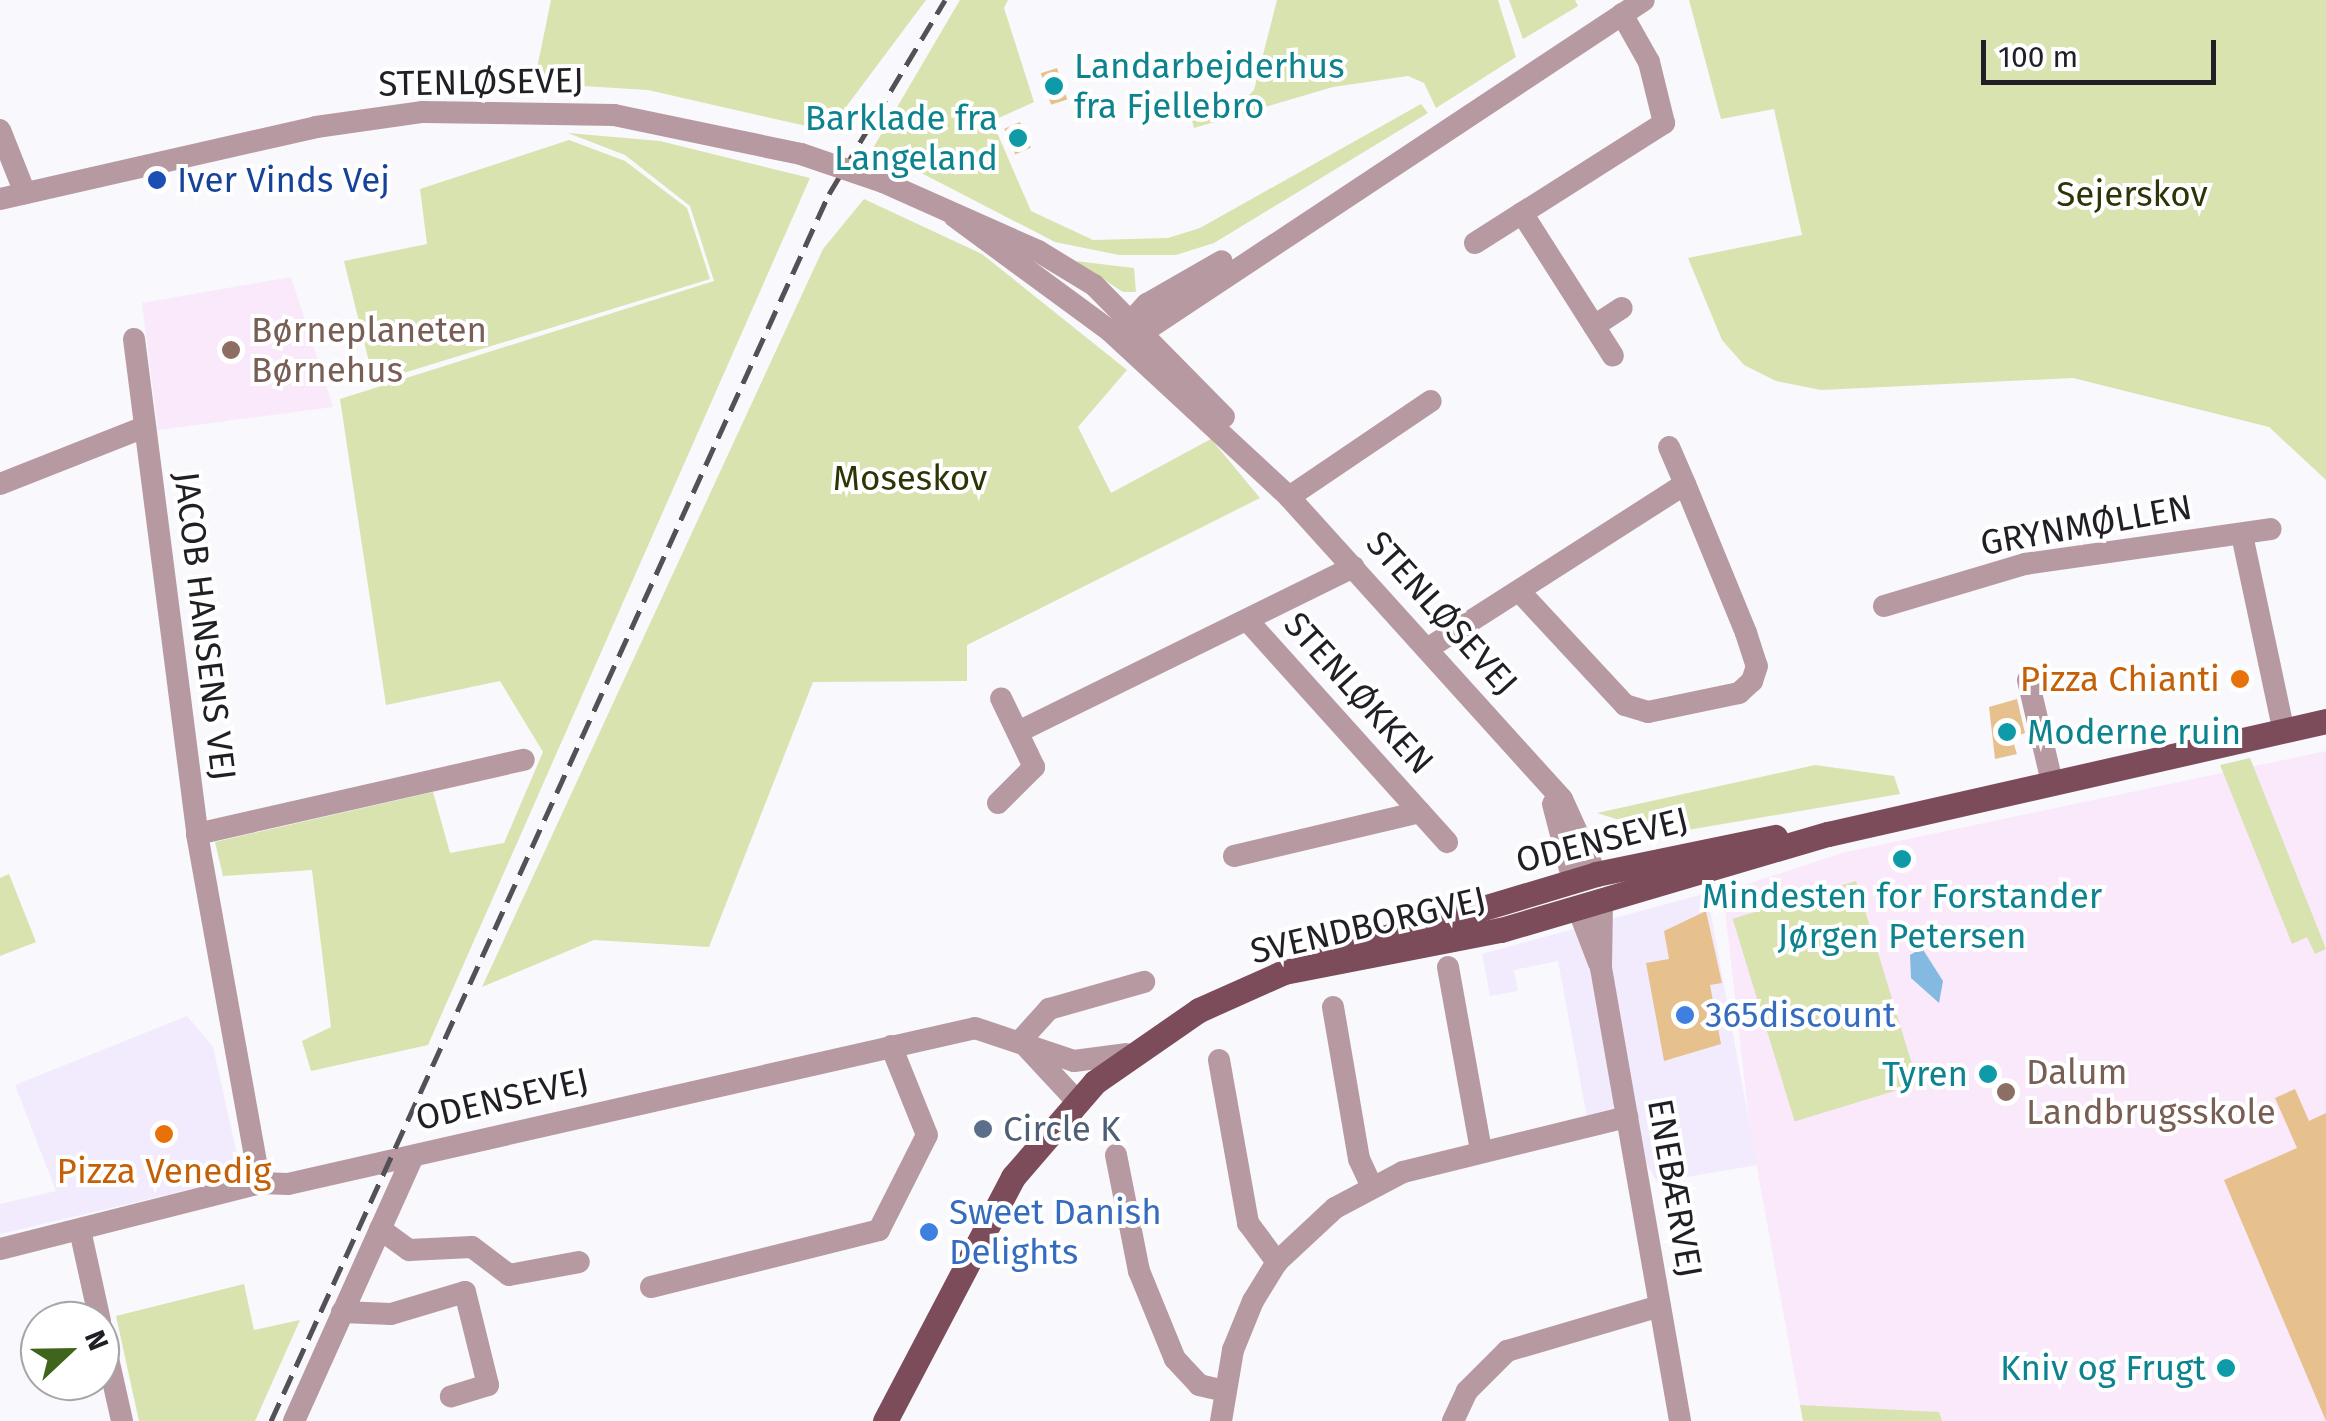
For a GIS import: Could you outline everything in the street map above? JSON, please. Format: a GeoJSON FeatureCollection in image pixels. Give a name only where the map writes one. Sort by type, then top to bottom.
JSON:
{"type":"FeatureCollection","features":[{"type":"Feature","properties":{"kind":"main road","name":"ODENSEVEJ"},"geometry":{"type":"LineString","coordinates":[[1284,972],[1369,938],[1588,893],[2326,721]]}},
{"type":"Feature","properties":{"kind":"main road","name":"ODENSEVEJ"},"geometry":{"type":"LineString","coordinates":[[1588,893],[1733,844],[1828,834]]}},
{"type":"Feature","properties":{"kind":"main road","name":"SVENDBORGVEJ"},"geometry":{"type":"LineString","coordinates":[[886,1421],[988,1216],[1076,1100],[1126,1054],[1284,972],[1404,952],[1452,930],[1588,893]]}},
{"type":"Feature","properties":{"kind":"street"},"geometry":{"type":"LineString","coordinates":[[1133,330],[1644,0]]}},
{"type":"Feature","properties":{"kind":"street"},"geometry":{"type":"LineString","coordinates":[[1475,243],[1664,122],[1649,62],[1622,14]]}},
{"type":"Feature","properties":{"kind":"street","name":"STENLØSEVEJ"},"geometry":{"type":"LineString","coordinates":[[0,200],[316,128],[455,110],[614,115],[801,154],[883,182],[955,217],[1133,330],[1354,567],[1542,777],[1575,819],[1588,893]]}},
{"type":"Feature","properties":{"kind":"street"},"geometry":{"type":"LineString","coordinates":[[0,130],[25,193]]}},
{"type":"Feature","properties":{"kind":"street"},"geometry":{"type":"LineString","coordinates":[[1522,213],[1613,356]]}},
{"type":"Feature","properties":{"kind":"street"},"geometry":{"type":"LineString","coordinates":[[1594,326],[1622,308]]}},
{"type":"Feature","properties":{"kind":"street","name":"JACOB HANSENS VEJ"},"geometry":{"type":"LineString","coordinates":[[134,339],[197,834],[260,1183]]}},
{"type":"Feature","properties":{"kind":"street"},"geometry":{"type":"LineString","coordinates":[[1289,497],[1431,401]]}},
{"type":"Feature","properties":{"kind":"street","name":"JACOB HANSENS VEJ"},"geometry":{"type":"LineString","coordinates":[[0,484],[145,427]]}},
{"type":"Feature","properties":{"kind":"street"},"geometry":{"type":"LineString","coordinates":[[1519,591],[1626,705],[1648,712],[1738,693],[1757,666],[1670,446]]}},
{"type":"Feature","properties":{"kind":"street"},"geometry":{"type":"LineString","coordinates":[[1428,649],[1685,484]]}},
{"type":"Feature","properties":{"kind":"street","name":"GRYNMØLLEN"},"geometry":{"type":"LineString","coordinates":[[1884,606],[2025,564],[2271,529]]}},
{"type":"Feature","properties":{"kind":"street","name":"GRYNMØLLEN"},"geometry":{"type":"LineString","coordinates":[[2242,534],[2283,728]]}},
{"type":"Feature","properties":{"kind":"street","name":"STENLØKKEN"},"geometry":{"type":"LineString","coordinates":[[1018,732],[1354,567]]}},
{"type":"Feature","properties":{"kind":"street","name":"STENLØKKEN"},"geometry":{"type":"LineString","coordinates":[[1247,620],[1447,842]]}},
{"type":"Feature","properties":{"kind":"street"},"geometry":{"type":"LineString","coordinates":[[2028,680],[2052,782]]}},
{"type":"Feature","properties":{"kind":"street"},"geometry":{"type":"LineString","coordinates":[[998,803],[1034,767],[1001,698]]}},
{"type":"Feature","properties":{"kind":"street","name":"JACOB HANSENS VEJ"},"geometry":{"type":"LineString","coordinates":[[197,834],[524,760]]}},
{"type":"Feature","properties":{"kind":"street","name":"STENLØKKEN"},"geometry":{"type":"LineString","coordinates":[[1234,856],[1420,812]]}},
{"type":"Feature","properties":{"kind":"street","name":"ENEBÆRVEJ"},"geometry":{"type":"LineString","coordinates":[[1588,893],[1680,1421]]}},
{"type":"Feature","properties":{"kind":"street"},"geometry":{"type":"LineString","coordinates":[[1448,967],[1481,1152]]}},
{"type":"Feature","properties":{"kind":"street"},"geometry":{"type":"LineString","coordinates":[[1076,1100],[1021,1040],[1048,1009],[1144,982]]}},
{"type":"Feature","properties":{"kind":"street"},"geometry":{"type":"LineString","coordinates":[[1333,1007],[1359,1159],[1371,1186]]}},
{"type":"Feature","properties":{"kind":"street","name":"ODENSEVEJ"},"geometry":{"type":"LineString","coordinates":[[0,1249],[260,1183],[288,1184],[975,1028],[1021,1040],[1074,1061],[1126,1054]]}},
{"type":"Feature","properties":{"kind":"street"},"geometry":{"type":"LineString","coordinates":[[650,1287],[672,1269],[879,1230],[927,1135],[891,1046]]}},
{"type":"Feature","properties":{"kind":"street"},"geometry":{"type":"LineString","coordinates":[[1219,1060],[1248,1223],[1278,1262]]}},
{"type":"Feature","properties":{"kind":"street"},"geometry":{"type":"LineString","coordinates":[[1221,1421],[1224,1391],[1253,1301],[1278,1262],[1334,1208],[1371,1186],[1481,1152],[1627,1117]]}},
{"type":"Feature","properties":{"kind":"street"},"geometry":{"type":"LineString","coordinates":[[1116,1155],[1139,1271],[1175,1359],[1199,1385],[1224,1391]]}},
{"type":"Feature","properties":{"kind":"street"},"geometry":{"type":"LineString","coordinates":[[294,1421],[413,1156]]}},
{"type":"Feature","properties":{"kind":"street"},"geometry":{"type":"LineString","coordinates":[[380,1229],[409,1250],[472,1247],[509,1275],[580,1262]]}},
{"type":"Feature","properties":{"kind":"street"},"geometry":{"type":"LineString","coordinates":[[80,1230],[95,1301]]}},
{"type":"Feature","properties":{"kind":"street"},"geometry":{"type":"LineString","coordinates":[[342,1312],[391,1314],[464,1292],[488,1385],[451,1396]]}},
{"type":"Feature","properties":{"kind":"street"},"geometry":{"type":"LineString","coordinates":[[1453,1421],[1468,1391],[1506,1351],[1660,1306]]}},
{"type":"Feature","properties":{"kind":"shaded area","name":"Børneplaneten Børnehus"},"geometry":{"type":"Polygon","coordinates":[[[291,277],[333,407],[158,430],[142,303],[291,277]]]}},
{"type":"Feature","properties":{"kind":"shaded area","name":"Dalum Landbrugsskole"},"geometry":{"type":"Polygon","coordinates":[[[2326,751],[2326,1421],[1803,1421],[1750,1129],[1723,892],[1842,853],[2326,751]]]}},
{"type":"Feature","properties":{"kind":"shaded area"},"geometry":{"type":"Polygon","coordinates":[[[1707,893],[1757,1165],[1657,1182],[1616,1111],[1587,1117],[1558,961],[1514,970],[1518,991],[1490,996],[1482,954],[1707,893]]]}},
{"type":"Feature","properties":{"kind":"shaded area"},"geometry":{"type":"Polygon","coordinates":[[[187,1016],[213,1047],[242,1177],[0,1234],[0,1204],[56,1191],[15,1085],[187,1016]]]}},
{"type":"Feature","properties":{"kind":"green space"},"geometry":{"type":"Polygon","coordinates":[[[551,0],[926,0],[828,131],[648,90],[534,83],[551,0]]]}},
{"type":"Feature","properties":{"kind":"green space"},"geometry":{"type":"Polygon","coordinates":[[[960,0],[1008,0],[1004,8],[1034,102],[992,121],[1031,211],[1093,240],[1168,238],[1200,228],[1421,104],[1428,113],[1214,243],[1176,255],[1119,255],[1055,242],[873,148],[960,0]]]}},
{"type":"Feature","properties":{"kind":"green space"},"geometry":{"type":"Polygon","coordinates":[[[1277,0],[1498,0],[1516,57],[1436,108],[1424,83],[1408,76],[1333,87],[1194,128],[1192,121],[1240,104],[1254,90],[1277,0]]]}},
{"type":"Feature","properties":{"kind":"green space"},"geometry":{"type":"Polygon","coordinates":[[[1509,0],[1575,0],[1578,6],[1523,39],[1509,0]]]}},
{"type":"Feature","properties":{"kind":"green space","name":"Sejerskov"},"geometry":{"type":"Polygon","coordinates":[[[1689,0],[2326,0],[2326,480],[2269,427],[2073,378],[1821,390],[1776,381],[1744,365],[1722,340],[1688,258],[1802,235],[1774,109],[1721,119],[1689,0]]]}},
{"type":"Feature","properties":{"kind":"green space"},"geometry":{"type":"Polygon","coordinates":[[[568,133],[660,141],[810,178],[428,1045],[311,1071],[302,1041],[331,1027],[312,870],[223,876],[215,842],[433,792],[450,853],[504,843],[543,752],[500,681],[386,705],[340,399],[714,281],[690,206],[625,155],[568,133]]]}},
{"type":"Feature","properties":{"kind":"green space"},"geometry":{"type":"Polygon","coordinates":[[[569,140],[625,161],[687,208],[710,279],[374,382],[344,261],[427,244],[420,189],[569,140]]]}},
{"type":"Feature","properties":{"kind":"green space","name":"Moseskov"},"geometry":{"type":"Polygon","coordinates":[[[864,199],[982,254],[1127,370],[1078,427],[1111,493],[1211,439],[1260,498],[967,645],[967,681],[813,682],[709,947],[594,940],[482,987],[823,249],[864,199]]]}},
{"type":"Feature","properties":{"kind":"green space"},"geometry":{"type":"Polygon","coordinates":[[[1075,261],[1134,268],[1136,292],[1123,292],[1075,261]]]}},
{"type":"Feature","properties":{"kind":"green space"},"geometry":{"type":"Polygon","coordinates":[[[2250,758],[2326,949],[2315,954],[2307,937],[2292,944],[2220,765],[2250,758]]]}},
{"type":"Feature","properties":{"kind":"green space"},"geometry":{"type":"Polygon","coordinates":[[[1815,765],[1894,776],[1900,794],[1664,834],[1597,813],[1815,765]]]}},
{"type":"Feature","properties":{"kind":"green space"},"geometry":{"type":"Polygon","coordinates":[[[9,874],[36,942],[0,956],[0,878],[9,874]]]}},
{"type":"Feature","properties":{"kind":"green space"},"geometry":{"type":"Polygon","coordinates":[[[1856,881],[1918,1084],[1795,1121],[1733,919],[1856,881]]]}},
{"type":"Feature","properties":{"kind":"green space"},"geometry":{"type":"Polygon","coordinates":[[[244,1284],[254,1330],[300,1320],[255,1421],[139,1421],[120,1334],[120,1315],[244,1284]]]}},
{"type":"Feature","properties":{"kind":"green space"},"geometry":{"type":"Polygon","coordinates":[[[1800,1405],[1939,1412],[1942,1421],[1803,1421],[1800,1405]]]}},
{"type":"Feature","properties":{"kind":"water"},"geometry":{"type":"Polygon","coordinates":[[[1922,948],[1943,981],[1939,1003],[1911,978],[1910,955],[1922,948]]]}},
{"type":"Feature","properties":{"kind":"building","name":"Landarbejderhus fra Fjellebro"},"geometry":{"type":"Polygon","coordinates":[[[1057,68],[1067,99],[1051,105],[1041,73],[1057,68]]]}},
{"type":"Feature","properties":{"kind":"building","name":"Barklade fra Langeland"},"geometry":{"type":"Polygon","coordinates":[[[1020,122],[1031,148],[1015,154],[1004,129],[1020,122]]]}},
{"type":"Feature","properties":{"kind":"building","name":"Moderne ruin"},"geometry":{"type":"Polygon","coordinates":[[[2017,699],[2025,733],[2012,738],[2017,754],[1995,759],[1989,707],[2017,699]]]}},
{"type":"Feature","properties":{"kind":"building","name":"365discount"},"geometry":{"type":"Polygon","coordinates":[[[1706,911],[1722,983],[1710,985],[1721,1044],[1664,1061],[1646,963],[1669,959],[1664,931],[1706,911]]]}},
{"type":"Feature","properties":{"kind":"building"},"geometry":{"type":"Polygon","coordinates":[[[2295,1089],[2309,1121],[2326,1113],[2326,1421],[2224,1180],[2297,1148],[2275,1098],[2295,1089]]]}},
{"type":"Feature","properties":{"kind":"railway"},"geometry":{"type":"LineString","coordinates":[[271,1421],[829,194],[945,0]]}},
{"type":"Feature","properties":{"kind":"place","name":"Landarbejderhus fra Fjellebro"},"geometry":{"type":"Point","coordinates":[1054,86]}},
{"type":"Feature","properties":{"kind":"place","name":"Barklade fra Langeland"},"geometry":{"type":"Point","coordinates":[1018,138]}},
{"type":"Feature","properties":{"kind":"place","name":"Iver Vinds Vej"},"geometry":{"type":"Point","coordinates":[157,180]}},
{"type":"Feature","properties":{"kind":"place","name":"Børneplaneten Børnehus"},"geometry":{"type":"Point","coordinates":[231,350]}},
{"type":"Feature","properties":{"kind":"place","name":"Pizza Chianti"},"geometry":{"type":"Point","coordinates":[2240,679]}},
{"type":"Feature","properties":{"kind":"place","name":"Moderne ruin"},"geometry":{"type":"Point","coordinates":[2007,732]}},
{"type":"Feature","properties":{"kind":"place","name":"Mindesten for Forstander Jørgen Petersen"},"geometry":{"type":"Point","coordinates":[1902,859]}},
{"type":"Feature","properties":{"kind":"place","name":"365discount"},"geometry":{"type":"Point","coordinates":[1685,1015]}},
{"type":"Feature","properties":{"kind":"place","name":"Tyren"},"geometry":{"type":"Point","coordinates":[1988,1074]}},
{"type":"Feature","properties":{"kind":"place","name":"Dalum Landbrugsskole"},"geometry":{"type":"Point","coordinates":[2006,1092]}},
{"type":"Feature","properties":{"kind":"place","name":"Circle K"},"geometry":{"type":"Point","coordinates":[983,1129]}},
{"type":"Feature","properties":{"kind":"place","name":"Pizza Venedig"},"geometry":{"type":"Point","coordinates":[164,1134]}},
{"type":"Feature","properties":{"kind":"place","name":"Sweet Danish Delights"},"geometry":{"type":"Point","coordinates":[929,1232]}},
{"type":"Feature","properties":{"kind":"place","name":"Kniv og Frugt"},"geometry":{"type":"Point","coordinates":[2226,1368]}}]}
